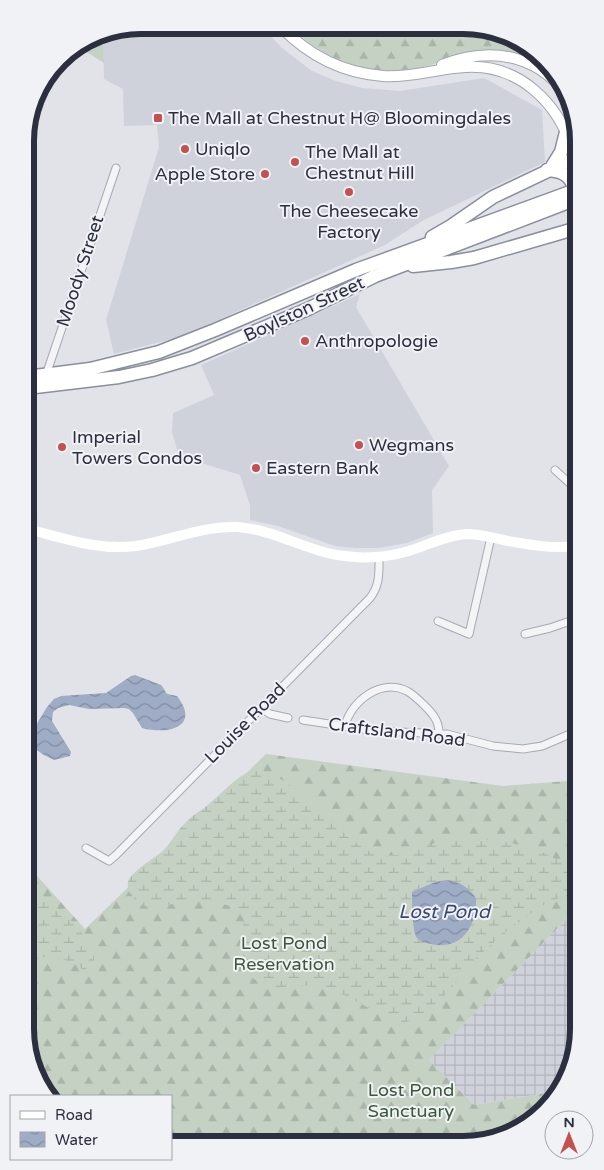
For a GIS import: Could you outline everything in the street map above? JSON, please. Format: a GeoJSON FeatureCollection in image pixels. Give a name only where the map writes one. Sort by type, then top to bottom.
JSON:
{"type":"FeatureCollection","features":[{"type":"Feature","properties":{"kind":"highway"},"geometry":{"type":"LineString","coordinates":[[549,169],[562,152],[566,132]]}},
{"type":"Feature","properties":{"kind":"highway"},"geometry":{"type":"LineString","coordinates":[[392,263],[444,231],[493,197],[570,160]]}},
{"type":"Feature","properties":{"kind":"highway"},"geometry":{"type":"LineString","coordinates":[[549,169],[566,175],[570,185]]}},
{"type":"Feature","properties":{"kind":"highway","name":"Boylston Street"},"geometry":{"type":"LineString","coordinates":[[34,376],[101,367],[159,352],[340,277],[392,263],[570,194]]}},
{"type":"Feature","properties":{"kind":"highway"},"geometry":{"type":"LineString","coordinates":[[392,263],[466,260],[570,231]]}},
{"type":"Feature","properties":{"kind":"highway","name":"Boylston Street"},"geometry":{"type":"LineString","coordinates":[[34,387],[119,377],[177,363],[290,317],[363,281],[392,263]]}},
{"type":"Feature","properties":{"kind":"street"},"geometry":{"type":"LineString","coordinates":[[289,34],[307,50],[339,66],[361,73],[385,76],[420,74],[472,67],[489,68],[509,74],[529,85],[543,98],[556,114],[570,143]]}},
{"type":"Feature","properties":{"kind":"street"},"geometry":{"type":"LineString","coordinates":[[420,74],[449,62],[471,56],[492,54],[512,57],[534,65],[548,75]]}},
{"type":"Feature","properties":{"kind":"street","name":"Moody Street"},"geometry":{"type":"LineString","coordinates":[[46,375],[116,168]]}},
{"type":"Feature","properties":{"kind":"street"},"geometry":{"type":"LineString","coordinates":[[555,470],[570,484]]}},
{"type":"Feature","properties":{"kind":"street"},"geometry":{"type":"LineString","coordinates":[[34,531],[82,543],[120,547],[156,542],[202,530],[236,527],[266,532],[334,554],[353,557],[379,557],[408,551],[460,535],[489,537],[532,545],[570,546]]}},
{"type":"Feature","properties":{"kind":"street"},"geometry":{"type":"LineString","coordinates":[[438,621],[469,634],[489,537]]}},
{"type":"Feature","properties":{"kind":"street","name":"Louise Road"},"geometry":{"type":"LineString","coordinates":[[86,848],[109,861],[370,598],[379,580],[379,557]]}},
{"type":"Feature","properties":{"kind":"street"},"geometry":{"type":"LineString","coordinates":[[525,634],[570,622]]}},
{"type":"Feature","properties":{"kind":"street"},"geometry":{"type":"LineString","coordinates":[[344,726],[352,709],[365,696],[373,691],[390,687],[408,691],[415,696],[435,718],[438,723],[439,733]]}},
{"type":"Feature","properties":{"kind":"street"},"geometry":{"type":"LineString","coordinates":[[260,708],[270,714],[288,718]]}},
{"type":"Feature","properties":{"kind":"street","name":"Craftsland Road"},"geometry":{"type":"LineString","coordinates":[[303,720],[381,732],[439,733],[454,735],[493,746],[523,749],[542,746],[570,734]]}},
{"type":"Feature","properties":{"kind":"shaded area"},"geometry":{"type":"Polygon","coordinates":[[[141,34],[269,34],[282,48],[312,71],[336,81],[362,88],[400,91],[484,78],[542,110],[545,162],[422,221],[385,245],[183,336],[114,354],[106,320],[159,147],[157,125],[124,126],[123,89],[104,79],[103,41],[113,37],[141,34]]]}},
{"type":"Feature","properties":{"kind":"shaded area"},"geometry":{"type":"Polygon","coordinates":[[[360,294],[356,307],[449,466],[432,490],[433,533],[407,543],[378,548],[335,546],[278,526],[250,520],[250,505],[240,475],[179,456],[172,432],[173,413],[214,395],[201,365],[360,294]]]}},
{"type":"Feature","properties":{"kind":"shaded area"},"geometry":{"type":"Polygon","coordinates":[[[570,915],[570,1036],[565,1063],[549,1092],[474,1105],[429,1060],[570,915]]]}},
{"type":"Feature","properties":{"kind":"green space"},"geometry":{"type":"Polygon","coordinates":[[[298,34],[477,35],[497,39],[523,52],[534,60],[509,51],[486,50],[463,54],[423,67],[385,70],[351,64],[335,58],[298,34]]]}},
{"type":"Feature","properties":{"kind":"green space"},"geometry":{"type":"Polygon","coordinates":[[[103,41],[104,63],[84,50],[103,41]]]}},
{"type":"Feature","properties":{"kind":"green space","name":"Lost Pond Reservation"},"geometry":{"type":"Polygon","coordinates":[[[266,754],[503,786],[570,780],[570,915],[429,1060],[474,1105],[549,1092],[534,1110],[510,1125],[497,1131],[463,1136],[172,1136],[172,1095],[56,1095],[39,1063],[35,1043],[34,872],[85,929],[266,754]],[[446,880],[412,901],[413,928],[465,886],[455,881],[446,880]]]}},
{"type":"Feature","properties":{"kind":"green space"},"geometry":{"type":"Polygon","coordinates":[[[252,770],[278,777],[304,796],[350,838],[373,853],[383,855],[401,854],[444,840],[453,839],[506,842],[527,847],[546,854],[562,863],[570,873],[570,893],[539,907],[508,930],[473,961],[449,991],[431,1008],[404,1023],[391,1023],[373,1010],[328,987],[312,985],[275,988],[266,986],[254,979],[241,962],[239,948],[245,917],[240,910],[205,899],[192,899],[151,908],[140,904],[129,891],[128,886],[130,878],[142,866],[163,851],[189,819],[235,781],[252,770]],[[412,901],[415,928],[423,942],[412,901]]]}},
{"type":"Feature","properties":{"kind":"green space"},"geometry":{"type":"Polygon","coordinates":[[[34,896],[45,898],[69,919],[85,937],[94,956],[94,965],[90,969],[83,970],[65,960],[34,958],[34,896]]]}},
{"type":"Feature","properties":{"kind":"water"},"geometry":{"type":"Polygon","coordinates":[[[135,675],[161,685],[166,693],[177,696],[185,715],[183,722],[171,729],[152,730],[142,728],[129,709],[89,709],[69,705],[58,708],[53,712],[52,721],[71,752],[70,756],[54,760],[35,749],[34,729],[54,699],[61,696],[106,693],[135,675]]]}},
{"type":"Feature","properties":{"kind":"water","name":"Lost Pond"},"geometry":{"type":"Polygon","coordinates":[[[446,880],[463,885],[476,898],[474,918],[466,934],[451,944],[442,945],[424,942],[417,938],[415,934],[412,892],[435,882],[446,880]]]}},
{"type":"Feature","properties":{"kind":"place","name":"The Mall at Chestnut H@ Bloomingdales"},"geometry":{"type":"Point","coordinates":[158,118]}},
{"type":"Feature","properties":{"kind":"place","name":"Uniqlo"},"geometry":{"type":"Point","coordinates":[185,149]}},
{"type":"Feature","properties":{"kind":"place","name":"The Mall at Chestnut Hill"},"geometry":{"type":"Point","coordinates":[295,162]}},
{"type":"Feature","properties":{"kind":"place","name":"Apple Store"},"geometry":{"type":"Point","coordinates":[265,174]}},
{"type":"Feature","properties":{"kind":"place","name":"The Cheesecake Factory"},"geometry":{"type":"Point","coordinates":[349,192]}},
{"type":"Feature","properties":{"kind":"place","name":"Anthropologie"},"geometry":{"type":"Point","coordinates":[305,341]}},
{"type":"Feature","properties":{"kind":"place","name":"Wegmans"},"geometry":{"type":"Point","coordinates":[359,445]}},
{"type":"Feature","properties":{"kind":"place","name":"Imperial Towers Condos"},"geometry":{"type":"Point","coordinates":[62,447]}},
{"type":"Feature","properties":{"kind":"place","name":"Eastern Bank"},"geometry":{"type":"Point","coordinates":[256,468]}},
{"type":"Feature","properties":{"kind":"park label","name":"Lost Pond Sanctuary"},"geometry":{"type":"Point","coordinates":[411,1100]}}]}
